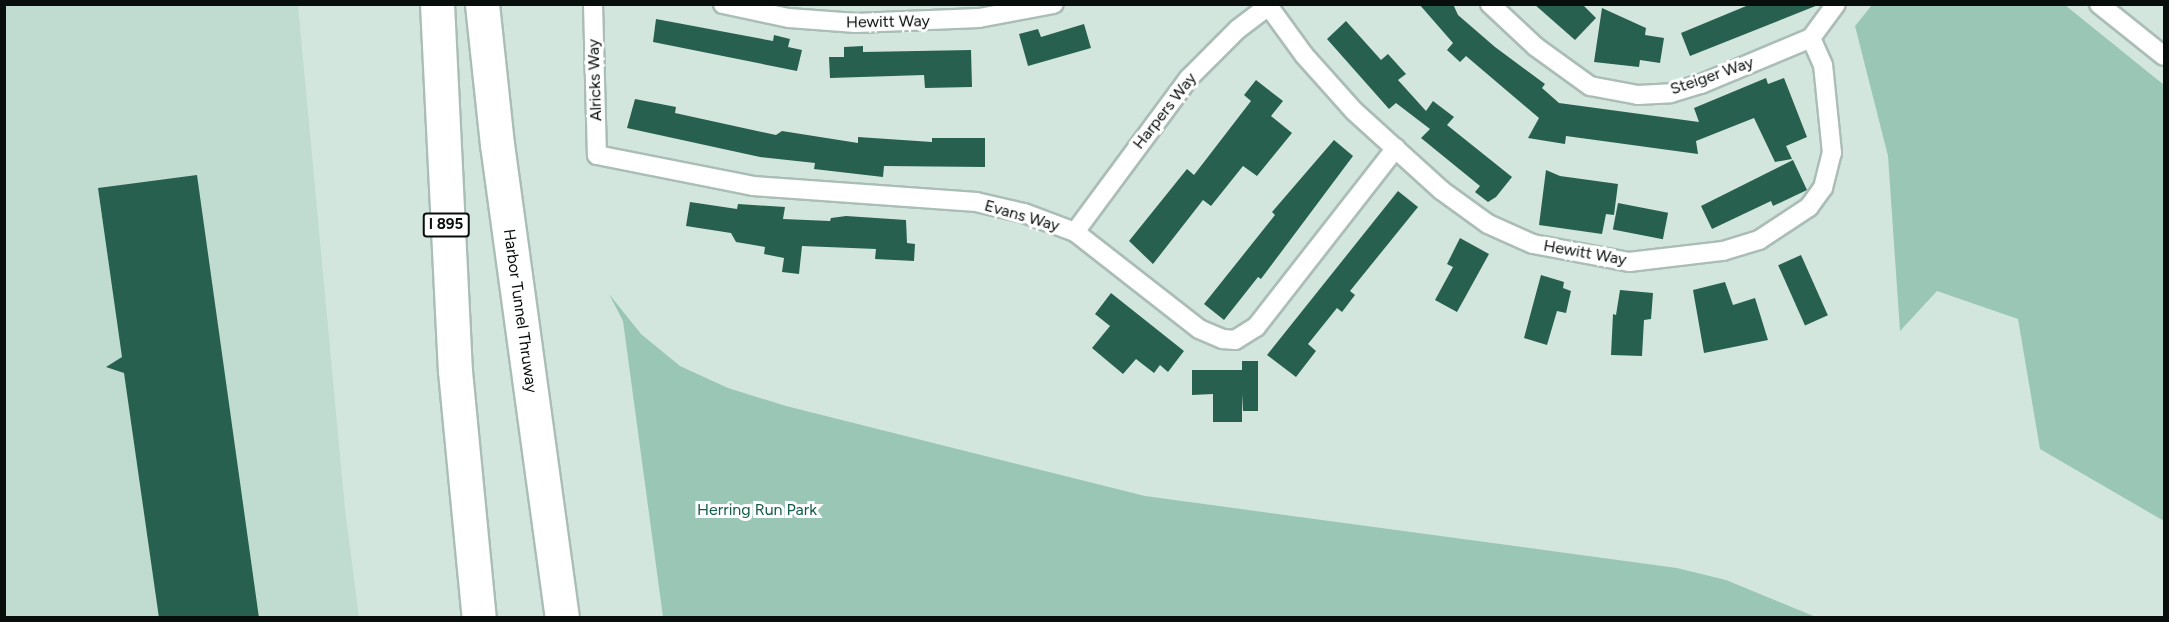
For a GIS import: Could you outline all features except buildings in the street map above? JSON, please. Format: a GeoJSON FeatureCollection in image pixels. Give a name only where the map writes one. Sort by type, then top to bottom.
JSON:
{"type":"FeatureCollection","features":[{"type":"Feature","properties":{"kind":"highway","name":"I 895"},"geometry":{"type":"LineString","coordinates":[[437,4],[455,371],[479,618]]}},
{"type":"Feature","properties":{"kind":"highway","name":"Harbor Tunnel Thruway"},"geometry":{"type":"LineString","coordinates":[[482,4],[497,144],[562,618]]}},
{"type":"Feature","properties":{"kind":"street","name":"Alricks Way"},"geometry":{"type":"LineString","coordinates":[[593,4],[597,155]]}},
{"type":"Feature","properties":{"kind":"street","name":"Hewitt Way"},"geometry":{"type":"LineString","coordinates":[[723,4],[789,18],[856,23],[979,18],[1054,4]]}},
{"type":"Feature","properties":{"kind":"street","name":"Steiger Way"},"geometry":{"type":"LineString","coordinates":[[1490,4],[1536,46],[1590,86],[1638,95],[1671,93],[1701,84],[1810,38],[1836,4]]}},
{"type":"Feature","properties":{"kind":"street"},"geometry":{"type":"LineString","coordinates":[[2099,4],[2163,51]]}},
{"type":"Feature","properties":{"kind":"street","name":"Hewitt Way"},"geometry":{"type":"LineString","coordinates":[[1268,5],[1332,89],[1442,190],[1488,224],[1533,244],[1629,262],[1723,251],[1759,240],[1809,207],[1823,188],[1832,153],[1830,111],[1823,65],[1810,38]]}},
{"type":"Feature","properties":{"kind":"street","name":"Harpers Way"},"geometry":{"type":"LineString","coordinates":[[1074,232],[1189,78],[1238,29],[1268,5]]}},
{"type":"Feature","properties":{"kind":"street","name":"Evans Way"},"geometry":{"type":"LineString","coordinates":[[597,155],[753,186],[976,202],[1024,213],[1074,232],[1199,329],[1235,340],[1256,327],[1395,148]]}},
{"type":"Feature","properties":{"kind":"shaded area"},"geometry":{"type":"Polygon","coordinates":[[[4,5],[298,5],[345,509],[359,617],[5,617],[4,5]]]}},
{"type":"Feature","properties":{"kind":"green space"},"geometry":{"type":"Polygon","coordinates":[[[1872,5],[2065,5],[2164,85],[2164,521],[2040,449],[2018,319],[1937,291],[1900,331],[1888,156],[1855,26],[1872,5]]]}},
{"type":"Feature","properties":{"kind":"green space","name":"Herring Run Park"},"geometry":{"type":"Polygon","coordinates":[[[609,294],[641,334],[680,366],[728,388],[786,406],[1145,496],[1677,568],[1726,580],[1816,617],[663,617],[623,321],[609,294]]]}}]}
